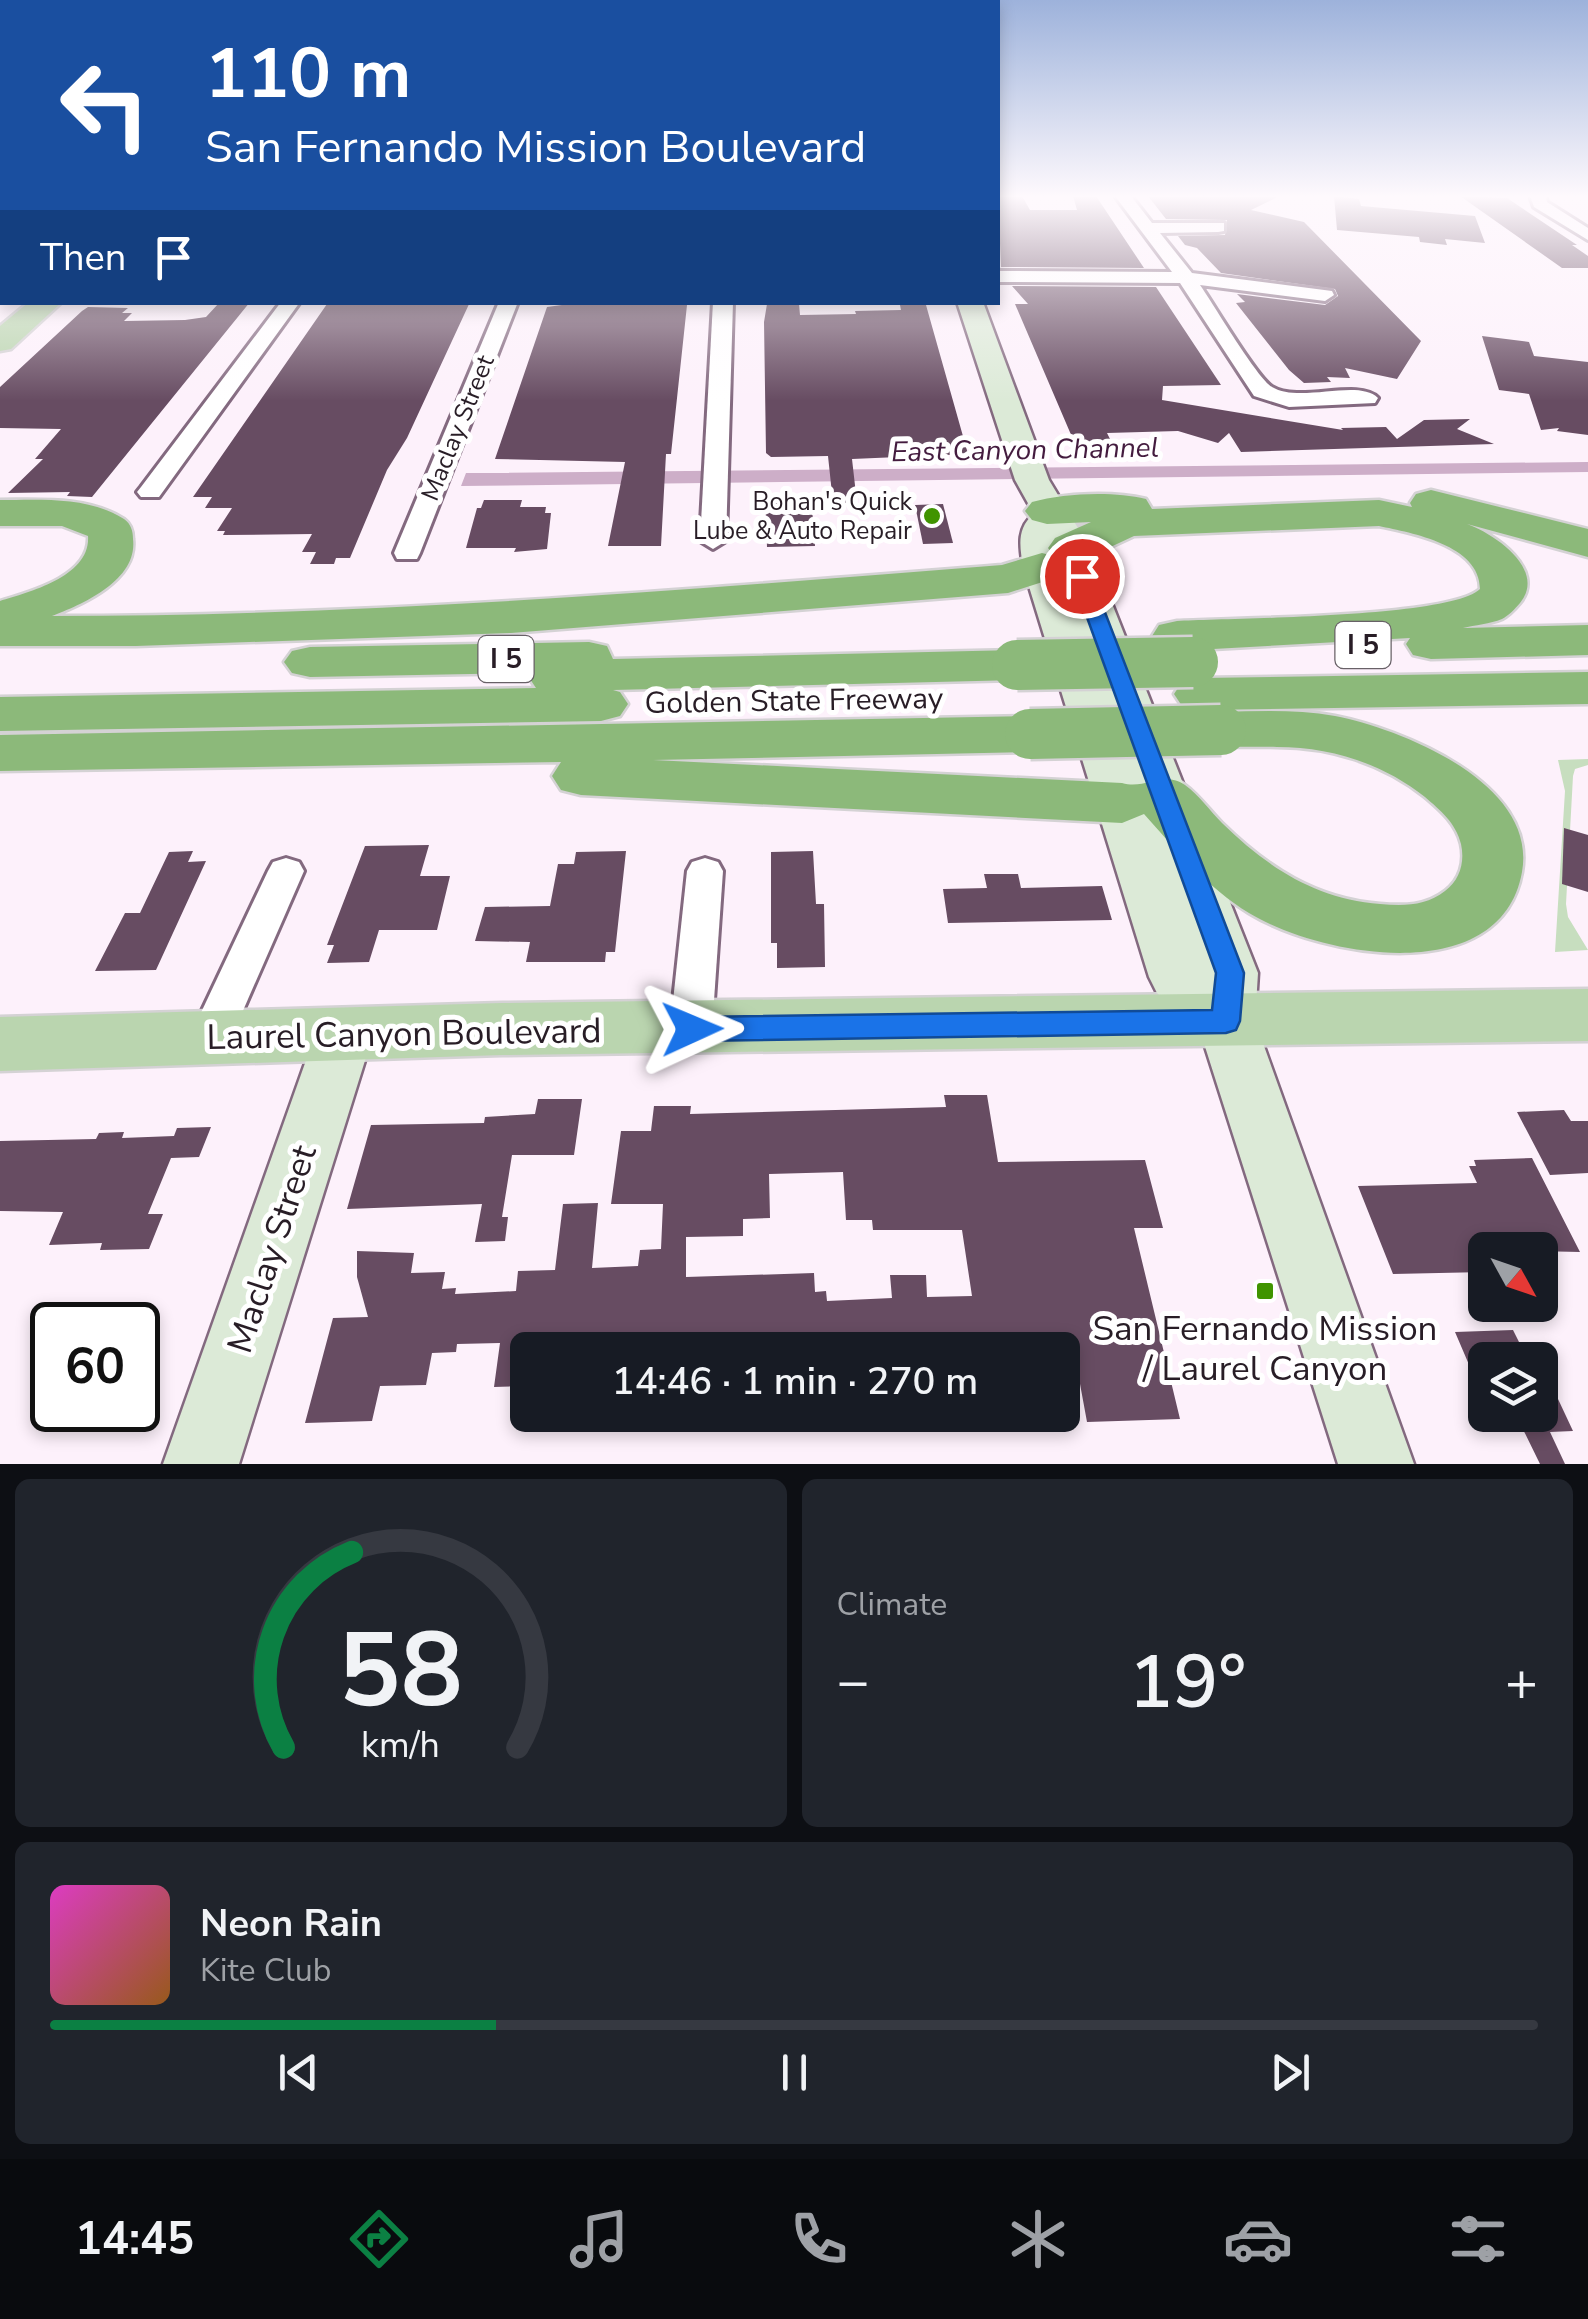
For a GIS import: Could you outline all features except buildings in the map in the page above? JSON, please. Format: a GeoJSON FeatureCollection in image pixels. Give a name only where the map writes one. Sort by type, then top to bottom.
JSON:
{"type":"FeatureCollection","features":[{"type":"Feature","properties":{"kind":"highway"},"geometry":{"type":"LineString","coordinates":[[1044,514],[1350,498],[1419,501],[1492,515],[1588,543]]}},
{"type":"Feature","properties":{"kind":"highway"},"geometry":{"type":"LineString","coordinates":[[0,514],[67,513],[110,529],[114,540],[106,562],[76,588],[48,602],[0,616]]}},
{"type":"Feature","properties":{"kind":"highway"},"geometry":{"type":"LineString","coordinates":[[0,682],[1019,687],[1196,674],[1488,608],[1503,593],[1505,584],[1496,562],[1469,540],[1426,523],[1379,513],[1126,523],[1044,514]]}},
{"type":"Feature","properties":{"kind":"highway"},"geometry":{"type":"LineString","coordinates":[[0,630],[136,631],[511,618],[1008,580],[1044,514]]}},
{"type":"Feature","properties":{"kind":"highway","name":"I 5"},"geometry":{"type":"LineString","coordinates":[[1196,674],[1588,640]]}},
{"type":"Feature","properties":{"kind":"highway"},"geometry":{"type":"LineString","coordinates":[[204,752],[1196,674],[1588,654]]}},
{"type":"Feature","properties":{"kind":"highway","name":"Golden State Freeway"},"geometry":{"type":"LineString","coordinates":[[0,666],[1019,687]]}},
{"type":"Feature","properties":{"kind":"highway"},"geometry":{"type":"LineString","coordinates":[[1476,690],[1522,669],[1588,667]]}},
{"type":"Feature","properties":{"kind":"highway"},"geometry":{"type":"LineString","coordinates":[[0,753],[204,752],[412,768],[1143,800],[1263,891],[1303,912],[1369,929],[1399,930],[1448,921],[1478,900],[1492,869],[1492,850],[1477,816],[1441,780],[1393,752],[1338,735],[1281,729],[1196,674]]}},
{"type":"Feature","properties":{"kind":"highway","name":"I 5"},"geometry":{"type":"LineString","coordinates":[[1196,674],[1476,690],[1588,688]]}},
{"type":"Feature","properties":{"kind":"highway","name":"Golden State Freeway"},"geometry":{"type":"LineString","coordinates":[[0,714],[1019,687]]}},
{"type":"Feature","properties":{"kind":"highway"},"geometry":{"type":"LineString","coordinates":[[0,694],[51,692],[125,712]]}},
{"type":"Feature","properties":{"kind":"main road"},"geometry":{"type":"LineString","coordinates":[[0,342],[44,305]]}},
{"type":"Feature","properties":{"kind":"main road"},"geometry":{"type":"LineString","coordinates":[[971,305],[1143,800],[1230,973],[1226,1021],[1376,1464]]}},
{"type":"Feature","properties":{"kind":"main road","name":"Laurel Canyon Boulevard"},"geometry":{"type":"LineString","coordinates":[[0,1044],[1588,1015]]}},
{"type":"Feature","properties":{"kind":"main road","name":"Maclay Street"},"geometry":{"type":"LineString","coordinates":[[201,1464],[344,1035]]}},
{"type":"Feature","properties":{"kind":"street"},"geometry":{"type":"LineString","coordinates":[[1175,264],[1262,392],[1289,400],[1367,398]]}},
{"type":"Feature","properties":{"kind":"street"},"geometry":{"type":"LineString","coordinates":[[1000,277],[1186,278],[1325,294]]}},
{"type":"Feature","properties":{"kind":"street"},"geometry":{"type":"LineString","coordinates":[[150,492],[289,305]]}},
{"type":"Feature","properties":{"kind":"street","name":"Maclay Street"},"geometry":{"type":"LineString","coordinates":[[407,553],[508,305]]}},
{"type":"Feature","properties":{"kind":"street"},"geometry":{"type":"LineString","coordinates":[[713,541],[723,305]]}},
{"type":"Feature","properties":{"kind":"street"},"geometry":{"type":"LineString","coordinates":[[210,1038],[286,871]]}},
{"type":"Feature","properties":{"kind":"street"},"geometry":{"type":"LineString","coordinates":[[692,1029],[705,871]]}},
{"type":"Feature","properties":{"kind":"green space"},"geometry":{"type":"Polygon","coordinates":[[[1588,759],[1588,765],[1575,769],[1573,776],[1566,904],[1568,917],[1588,950],[1555,952],[1565,791],[1558,760],[1588,759]]]}},
{"type":"Feature","properties":{"kind":"shaded area"},"geometry":{"type":"Polygon","coordinates":[[[1588,462],[1588,472],[461,486],[466,473],[1588,462]]]}},
{"type":"Feature","properties":{"kind":"place","name":"Bohan's Quick Lube & Auto Repair"},"geometry":{"type":"Point","coordinates":[932,516]}},
{"type":"Feature","properties":{"kind":"place","name":"San Fernando Mission / Laurel Canyon"},"geometry":{"type":"Point","coordinates":[1265,1291]}},
{"type":"Feature","properties":{"kind":"route"},"geometry":{"type":"LineString","coordinates":[[692,1029],[1226,1021],[1230,973],[1082,576]]}},
{"type":"Feature","properties":{"kind":"water label","name":"East Canyon Channel"},"geometry":{"type":"Point","coordinates":[1025,450]}}]}
